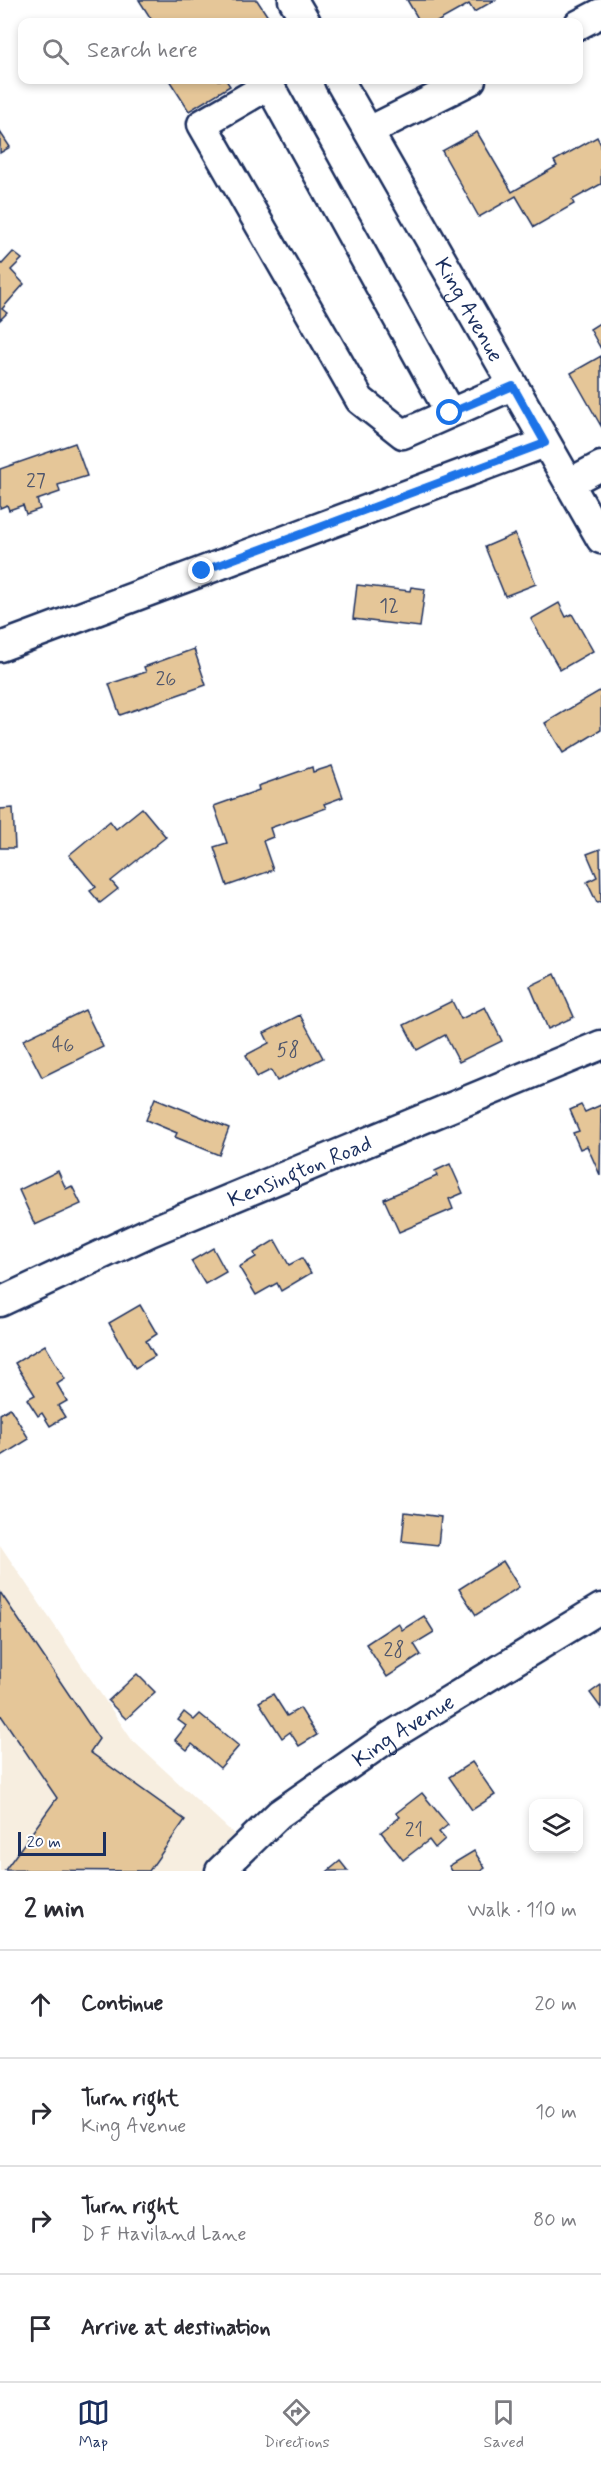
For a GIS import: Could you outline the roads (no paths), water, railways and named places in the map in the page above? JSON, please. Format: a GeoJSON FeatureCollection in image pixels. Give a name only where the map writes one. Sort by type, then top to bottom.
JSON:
{"type":"FeatureCollection","features":[{"type":"Feature","properties":{"kind":"street"},"geometry":{"type":"LineString","coordinates":[[293,0],[304,18]]}},
{"type":"Feature","properties":{"kind":"street"},"geometry":{"type":"LineString","coordinates":[[583,23],[601,13]]}},
{"type":"Feature","properties":{"kind":"street","name":"King Avenue"},"geometry":{"type":"LineString","coordinates":[[341,84],[601,539]]}},
{"type":"Feature","properties":{"kind":"street"},"geometry":{"type":"LineString","coordinates":[[369,131],[463,84]]}},
{"type":"Feature","properties":{"kind":"street"},"geometry":{"type":"LineString","coordinates":[[450,413],[269,85],[202,124],[360,400],[403,434],[513,386]]}},
{"type":"Feature","properties":{"kind":"street"},"geometry":{"type":"LineString","coordinates":[[0,647],[545,443]]}},
{"type":"Feature","properties":{"kind":"street"},"geometry":{"type":"LineString","coordinates":[[569,483],[601,465]]}},
{"type":"Feature","properties":{"kind":"street","name":"Kensington Road"},"geometry":{"type":"LineString","coordinates":[[0,1302],[150,1232],[601,1045]]}},
{"type":"Feature","properties":{"kind":"street","name":"King Avenue"},"geometry":{"type":"LineString","coordinates":[[219,1871],[279,1814],[389,1737],[601,1608]]}}]}
